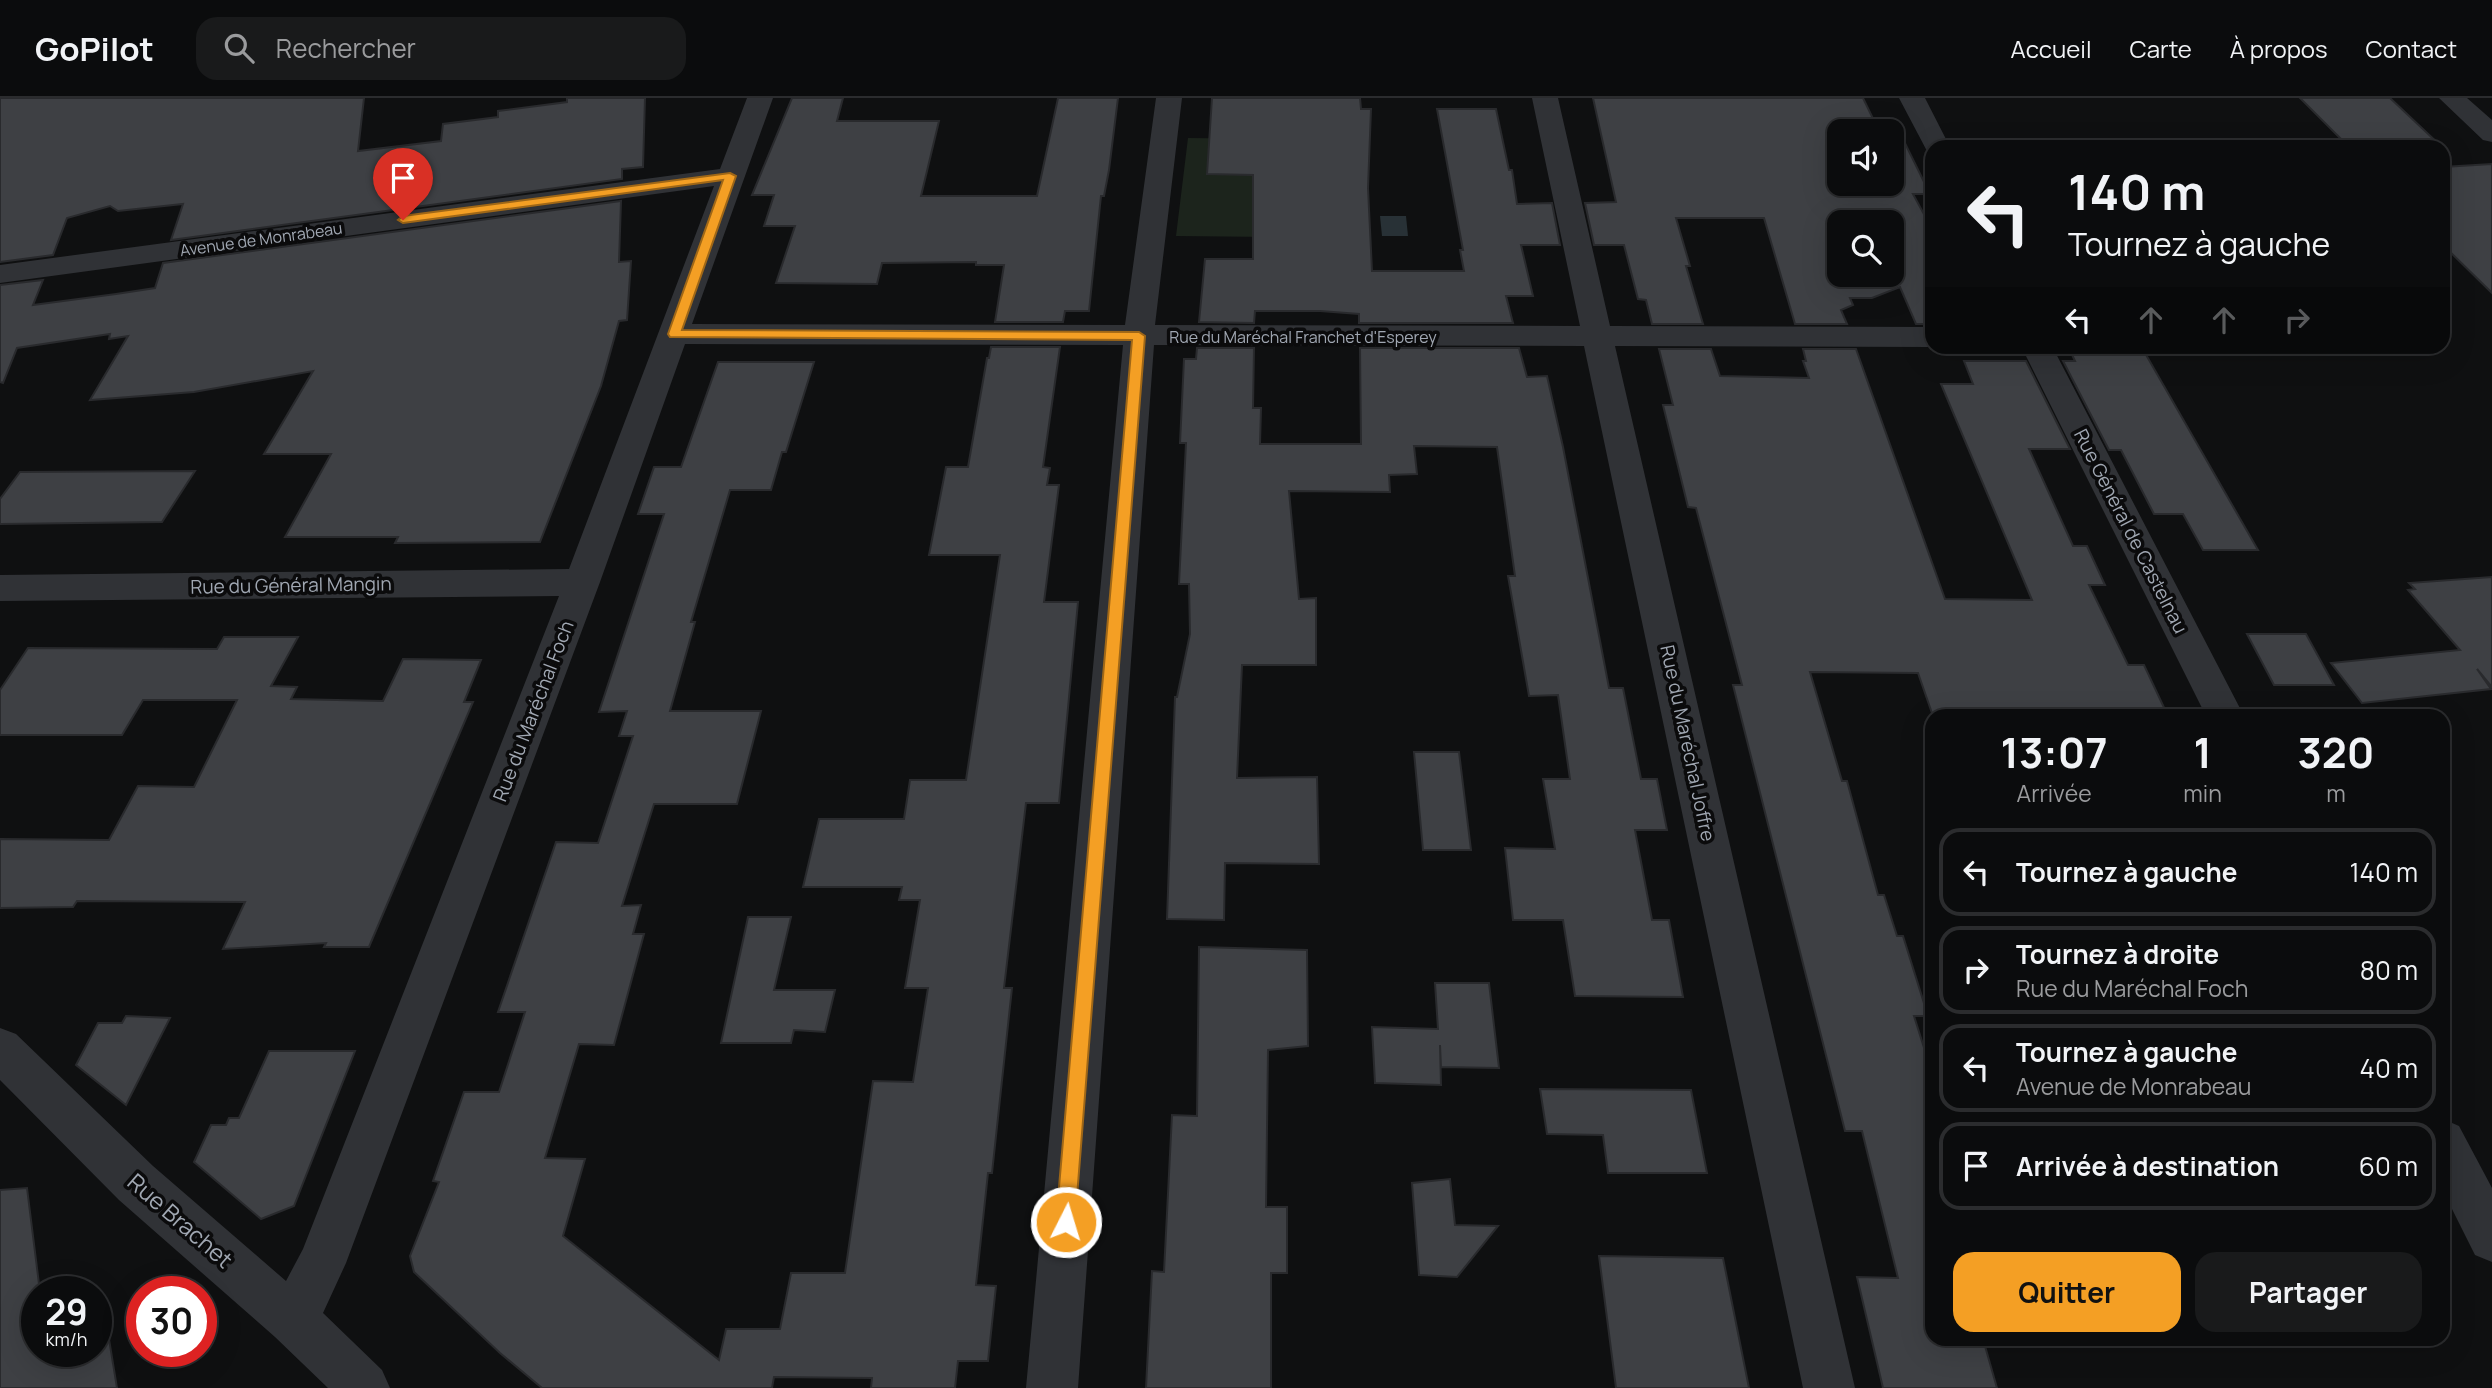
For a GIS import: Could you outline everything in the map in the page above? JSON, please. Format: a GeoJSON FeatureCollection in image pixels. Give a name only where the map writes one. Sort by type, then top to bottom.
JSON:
{"type":"FeatureCollection","features":[{"type":"Feature","properties":{"kind":"street","name":"Rue du Maréchal Foch"},"geometry":{"type":"LineString","coordinates":[[293,1319],[322,1264],[582,582],[760,98]]}},
{"type":"Feature","properties":{"kind":"street"},"geometry":{"type":"LineString","coordinates":[[1052,1388],[1139,336],[1169,98]]}},
{"type":"Feature","properties":{"kind":"street","name":"Rue du Maréchal Joffre"},"geometry":{"type":"LineString","coordinates":[[1545,98],[1829,1388]]}},
{"type":"Feature","properties":{"kind":"street"},"geometry":{"type":"LineString","coordinates":[[1912,98],[1933,140]]}},
{"type":"Feature","properties":{"kind":"street"},"geometry":{"type":"LineString","coordinates":[[2452,98],[2492,134]]}},
{"type":"Feature","properties":{"kind":"street","name":"Avenue de Monrabeau"},"geometry":{"type":"LineString","coordinates":[[0,274],[730,176]]}},
{"type":"Feature","properties":{"kind":"street","name":"Rue du Maréchal Franchet d'Esperey"},"geometry":{"type":"LineString","coordinates":[[674,334],[1925,337]]}},
{"type":"Feature","properties":{"kind":"street","name":"Rue Général de Castelnau"},"geometry":{"type":"LineString","coordinates":[[2040,354],[2221,709]]}},
{"type":"Feature","properties":{"kind":"street","name":"Rue du Général Mangin"},"geometry":{"type":"LineString","coordinates":[[0,588],[582,582]]}},
{"type":"Feature","properties":{"kind":"street","name":"Rue Brachet"},"geometry":{"type":"LineString","coordinates":[[0,1049],[136,1182],[293,1319],[364,1388]]}},
{"type":"Feature","properties":{"kind":"street"},"geometry":{"type":"LineString","coordinates":[[2450,1156],[2492,1238]]}},
{"type":"Feature","properties":{"kind":"shaded area"},"geometry":{"type":"Polygon","coordinates":[[[1188,138],[1367,140],[1369,204],[1348,205],[1276,237],[1176,236],[1188,138]]]}},
{"type":"Feature","properties":{"kind":"shaded area"},"geometry":{"type":"Polygon","coordinates":[[[1380,216],[1406,216],[1408,236],[1382,236],[1380,216]]]}},
{"type":"Feature","properties":{"kind":"building"},"geometry":{"type":"Polygon","coordinates":[[[0,98],[364,98],[358,151],[441,141],[443,124],[498,117],[498,111],[567,102],[567,98],[645,98],[643,167],[622,169],[622,179],[171,240],[183,204],[118,211],[110,206],[67,218],[53,255],[0,262],[0,98]]]}},
{"type":"Feature","properties":{"kind":"building"},"geometry":{"type":"Polygon","coordinates":[[[792,98],[843,98],[837,121],[939,121],[921,196],[1037,196],[1058,98],[1118,98],[1109,170],[1104,196],[1101,196],[1089,311],[1065,311],[1063,322],[995,322],[1004,265],[976,265],[976,262],[882,263],[877,284],[776,283],[795,226],[764,226],[774,195],[752,195],[792,98]]]}},
{"type":"Feature","properties":{"kind":"building"},"geometry":{"type":"Polygon","coordinates":[[[1212,98],[1360,98],[1361,109],[1371,109],[1368,188],[1372,271],[1464,271],[1460,250],[1463,250],[1437,109],[1496,109],[1509,170],[1512,170],[1517,204],[1552,203],[1560,245],[1521,245],[1533,296],[1506,296],[1513,323],[1359,323],[1359,314],[1320,311],[1255,311],[1254,323],[1199,322],[1205,259],[1253,259],[1253,175],[1207,174],[1212,98]]]}},
{"type":"Feature","properties":{"kind":"building"},"geometry":{"type":"Polygon","coordinates":[[[1593,98],[1863,98],[1873,119],[1827,119],[1827,196],[1904,196],[1904,141],[1925,184],[1925,194],[1913,194],[1925,216],[1925,324],[1916,324],[1900,287],[1872,298],[1850,298],[1853,305],[1841,310],[1847,324],[1795,324],[1764,218],[1676,218],[1690,266],[1686,266],[1703,324],[1652,324],[1646,300],[1638,299],[1624,245],[1594,245],[1585,203],[1616,202],[1593,98]]]}},
{"type":"Feature","properties":{"kind":"building"},"geometry":{"type":"Polygon","coordinates":[[[2300,98],[2390,98],[2435,140],[2342,140],[2300,98]]]}},
{"type":"Feature","properties":{"kind":"building"},"geometry":{"type":"Polygon","coordinates":[[[2492,164],[2492,293],[2450,252],[2450,167],[2492,164]]]}},
{"type":"Feature","properties":{"kind":"building"},"geometry":{"type":"Polygon","coordinates":[[[621,201],[619,262],[631,261],[627,320],[619,321],[601,386],[540,542],[395,543],[398,537],[285,537],[331,454],[264,454],[313,371],[194,392],[90,400],[128,336],[109,339],[110,334],[17,348],[3,383],[0,382],[0,285],[43,280],[33,305],[116,294],[155,288],[163,263],[621,201]]]}},
{"type":"Feature","properties":{"kind":"building"},"geometry":{"type":"Polygon","coordinates":[[[991,347],[1060,347],[1043,467],[1050,468],[1047,485],[1059,485],[1044,602],[1078,602],[1059,803],[1026,803],[1004,988],[1012,988],[992,1173],[988,1173],[976,1285],[996,1286],[988,1361],[958,1361],[955,1388],[871,1388],[872,1378],[774,1377],[772,1388],[542,1388],[500,1353],[414,1272],[410,1256],[439,1182],[433,1181],[464,1092],[499,1092],[525,1012],[498,1012],[556,842],[598,843],[633,736],[619,736],[627,711],[599,712],[664,514],[638,514],[654,467],[681,467],[718,362],[814,362],[786,452],[782,452],[771,490],[730,490],[691,622],[695,622],[670,711],[761,711],[737,804],[654,804],[622,906],[641,905],[633,934],[644,934],[614,1045],[579,1044],[545,1158],[585,1159],[563,1236],[719,1360],[726,1329],[780,1329],[791,1273],[845,1273],[873,1081],[913,1082],[928,988],[905,988],[920,900],[899,900],[902,887],[803,887],[819,819],[904,819],[910,780],[966,780],[1000,555],[929,555],[946,467],[968,467],[991,347]]]}},
{"type":"Feature","properties":{"kind":"building"},"geometry":{"type":"Polygon","coordinates":[[[1197,348],[1254,348],[1253,408],[1261,408],[1260,444],[1361,444],[1360,348],[1519,348],[1527,377],[1547,376],[1609,688],[1623,688],[1641,779],[1657,779],[1667,830],[1635,830],[1652,920],[1669,920],[1683,997],[1575,996],[1563,920],[1513,920],[1505,848],[1555,849],[1543,779],[1570,779],[1558,695],[1529,696],[1508,576],[1515,576],[1497,447],[1414,446],[1417,474],[1389,475],[1390,492],[1289,491],[1299,599],[1316,598],[1316,665],[1242,665],[1237,778],[1317,777],[1319,864],[1225,863],[1224,920],[1167,919],[1175,697],[1190,634],[1189,584],[1179,584],[1186,443],[1180,443],[1184,359],[1196,359],[1197,348]]]}},
{"type":"Feature","properties":{"kind":"building"},"geometry":{"type":"Polygon","coordinates":[[[1659,349],[1711,349],[1720,376],[1809,378],[1803,361],[1806,361],[1803,349],[1856,349],[1945,599],[2032,600],[1941,384],[1973,384],[1964,361],[2026,361],[2070,449],[2029,449],[2073,546],[2087,546],[2105,585],[2089,585],[2128,665],[2144,665],[2165,709],[1931,709],[1918,673],[1810,672],[1842,781],[1847,781],[1878,895],[1884,895],[1897,936],[1903,936],[1925,1006],[1925,1016],[1914,1016],[1925,1051],[1925,1346],[1985,1346],[1997,1388],[1883,1388],[1857,1277],[1898,1278],[1862,1131],[1845,1131],[1733,685],[1742,685],[1696,508],[1688,507],[1663,405],[1673,405],[1659,349]]]}},
{"type":"Feature","properties":{"kind":"building"},"geometry":{"type":"Polygon","coordinates":[[[2072,354],[2146,354],[2258,550],[2203,550],[2183,514],[2154,514],[2121,450],[2109,450],[2063,361],[2075,361],[2072,354]]]}},
{"type":"Feature","properties":{"kind":"building"},"geometry":{"type":"Polygon","coordinates":[[[195,471],[162,522],[0,524],[0,499],[20,472],[195,471]]]}},
{"type":"Feature","properties":{"kind":"building"},"geometry":{"type":"Polygon","coordinates":[[[2492,577],[2492,687],[2477,669],[2491,689],[2362,703],[2331,663],[2460,650],[2408,590],[2415,589],[2409,583],[2492,577]]]}},
{"type":"Feature","properties":{"kind":"building"},"geometry":{"type":"Polygon","coordinates":[[[2247,634],[2306,634],[2334,685],[2274,685],[2247,634]]]}},
{"type":"Feature","properties":{"kind":"building"},"geometry":{"type":"Polygon","coordinates":[[[224,637],[298,637],[271,686],[297,687],[291,699],[383,701],[403,659],[481,660],[464,702],[473,702],[369,947],[324,947],[326,943],[223,949],[245,902],[77,901],[73,907],[0,908],[0,839],[109,840],[138,786],[194,787],[237,700],[143,700],[122,735],[0,735],[0,690],[28,648],[217,649],[224,637]]]}},
{"type":"Feature","properties":{"kind":"building"},"geometry":{"type":"Polygon","coordinates":[[[1414,752],[1459,752],[1471,850],[1423,850],[1414,752]]]}},
{"type":"Feature","properties":{"kind":"building"},"geometry":{"type":"Polygon","coordinates":[[[748,917],[791,917],[774,990],[835,990],[825,1032],[794,1030],[791,1043],[721,1043],[748,917]]]}},
{"type":"Feature","properties":{"kind":"building"},"geometry":{"type":"Polygon","coordinates":[[[1199,947],[1307,950],[1308,1046],[1268,1050],[1266,1207],[1287,1207],[1287,1273],[1271,1273],[1271,1388],[1146,1388],[1152,1271],[1164,1272],[1172,1115],[1197,1116],[1199,947]]]}},
{"type":"Feature","properties":{"kind":"building"},"geometry":{"type":"Polygon","coordinates":[[[1435,983],[1489,983],[1499,1068],[1441,1067],[1440,1045],[1441,1085],[1375,1083],[1372,1027],[1438,1029],[1435,983]]]}},
{"type":"Feature","properties":{"kind":"building"},"geometry":{"type":"Polygon","coordinates":[[[126,1016],[170,1018],[126,1105],[76,1065],[98,1023],[122,1023],[126,1016]]]}},
{"type":"Feature","properties":{"kind":"building"},"geometry":{"type":"Polygon","coordinates":[[[269,1051],[355,1051],[294,1206],[261,1219],[194,1162],[211,1125],[226,1125],[229,1118],[239,1118],[269,1051]]]}},
{"type":"Feature","properties":{"kind":"building"},"geometry":{"type":"Polygon","coordinates":[[[1540,1089],[1691,1090],[1707,1173],[1608,1173],[1603,1135],[1547,1134],[1540,1089]]]}},
{"type":"Feature","properties":{"kind":"building"},"geometry":{"type":"Polygon","coordinates":[[[1450,1179],[1455,1225],[1498,1226],[1457,1277],[1419,1275],[1412,1183],[1450,1179]]]}},
{"type":"Feature","properties":{"kind":"building"},"geometry":{"type":"Polygon","coordinates":[[[27,1188],[38,1276],[21,1276],[21,1367],[112,1367],[112,1357],[117,1388],[0,1388],[0,1190],[27,1188]]]}},
{"type":"Feature","properties":{"kind":"building"},"geometry":{"type":"Polygon","coordinates":[[[1599,1256],[1723,1258],[1749,1388],[1616,1388],[1599,1256]]]}},
{"type":"Feature","properties":{"kind":"route"},"geometry":{"type":"LineString","coordinates":[[403,220],[730,176],[674,334],[1139,336],[1066,1222]]}}]}
